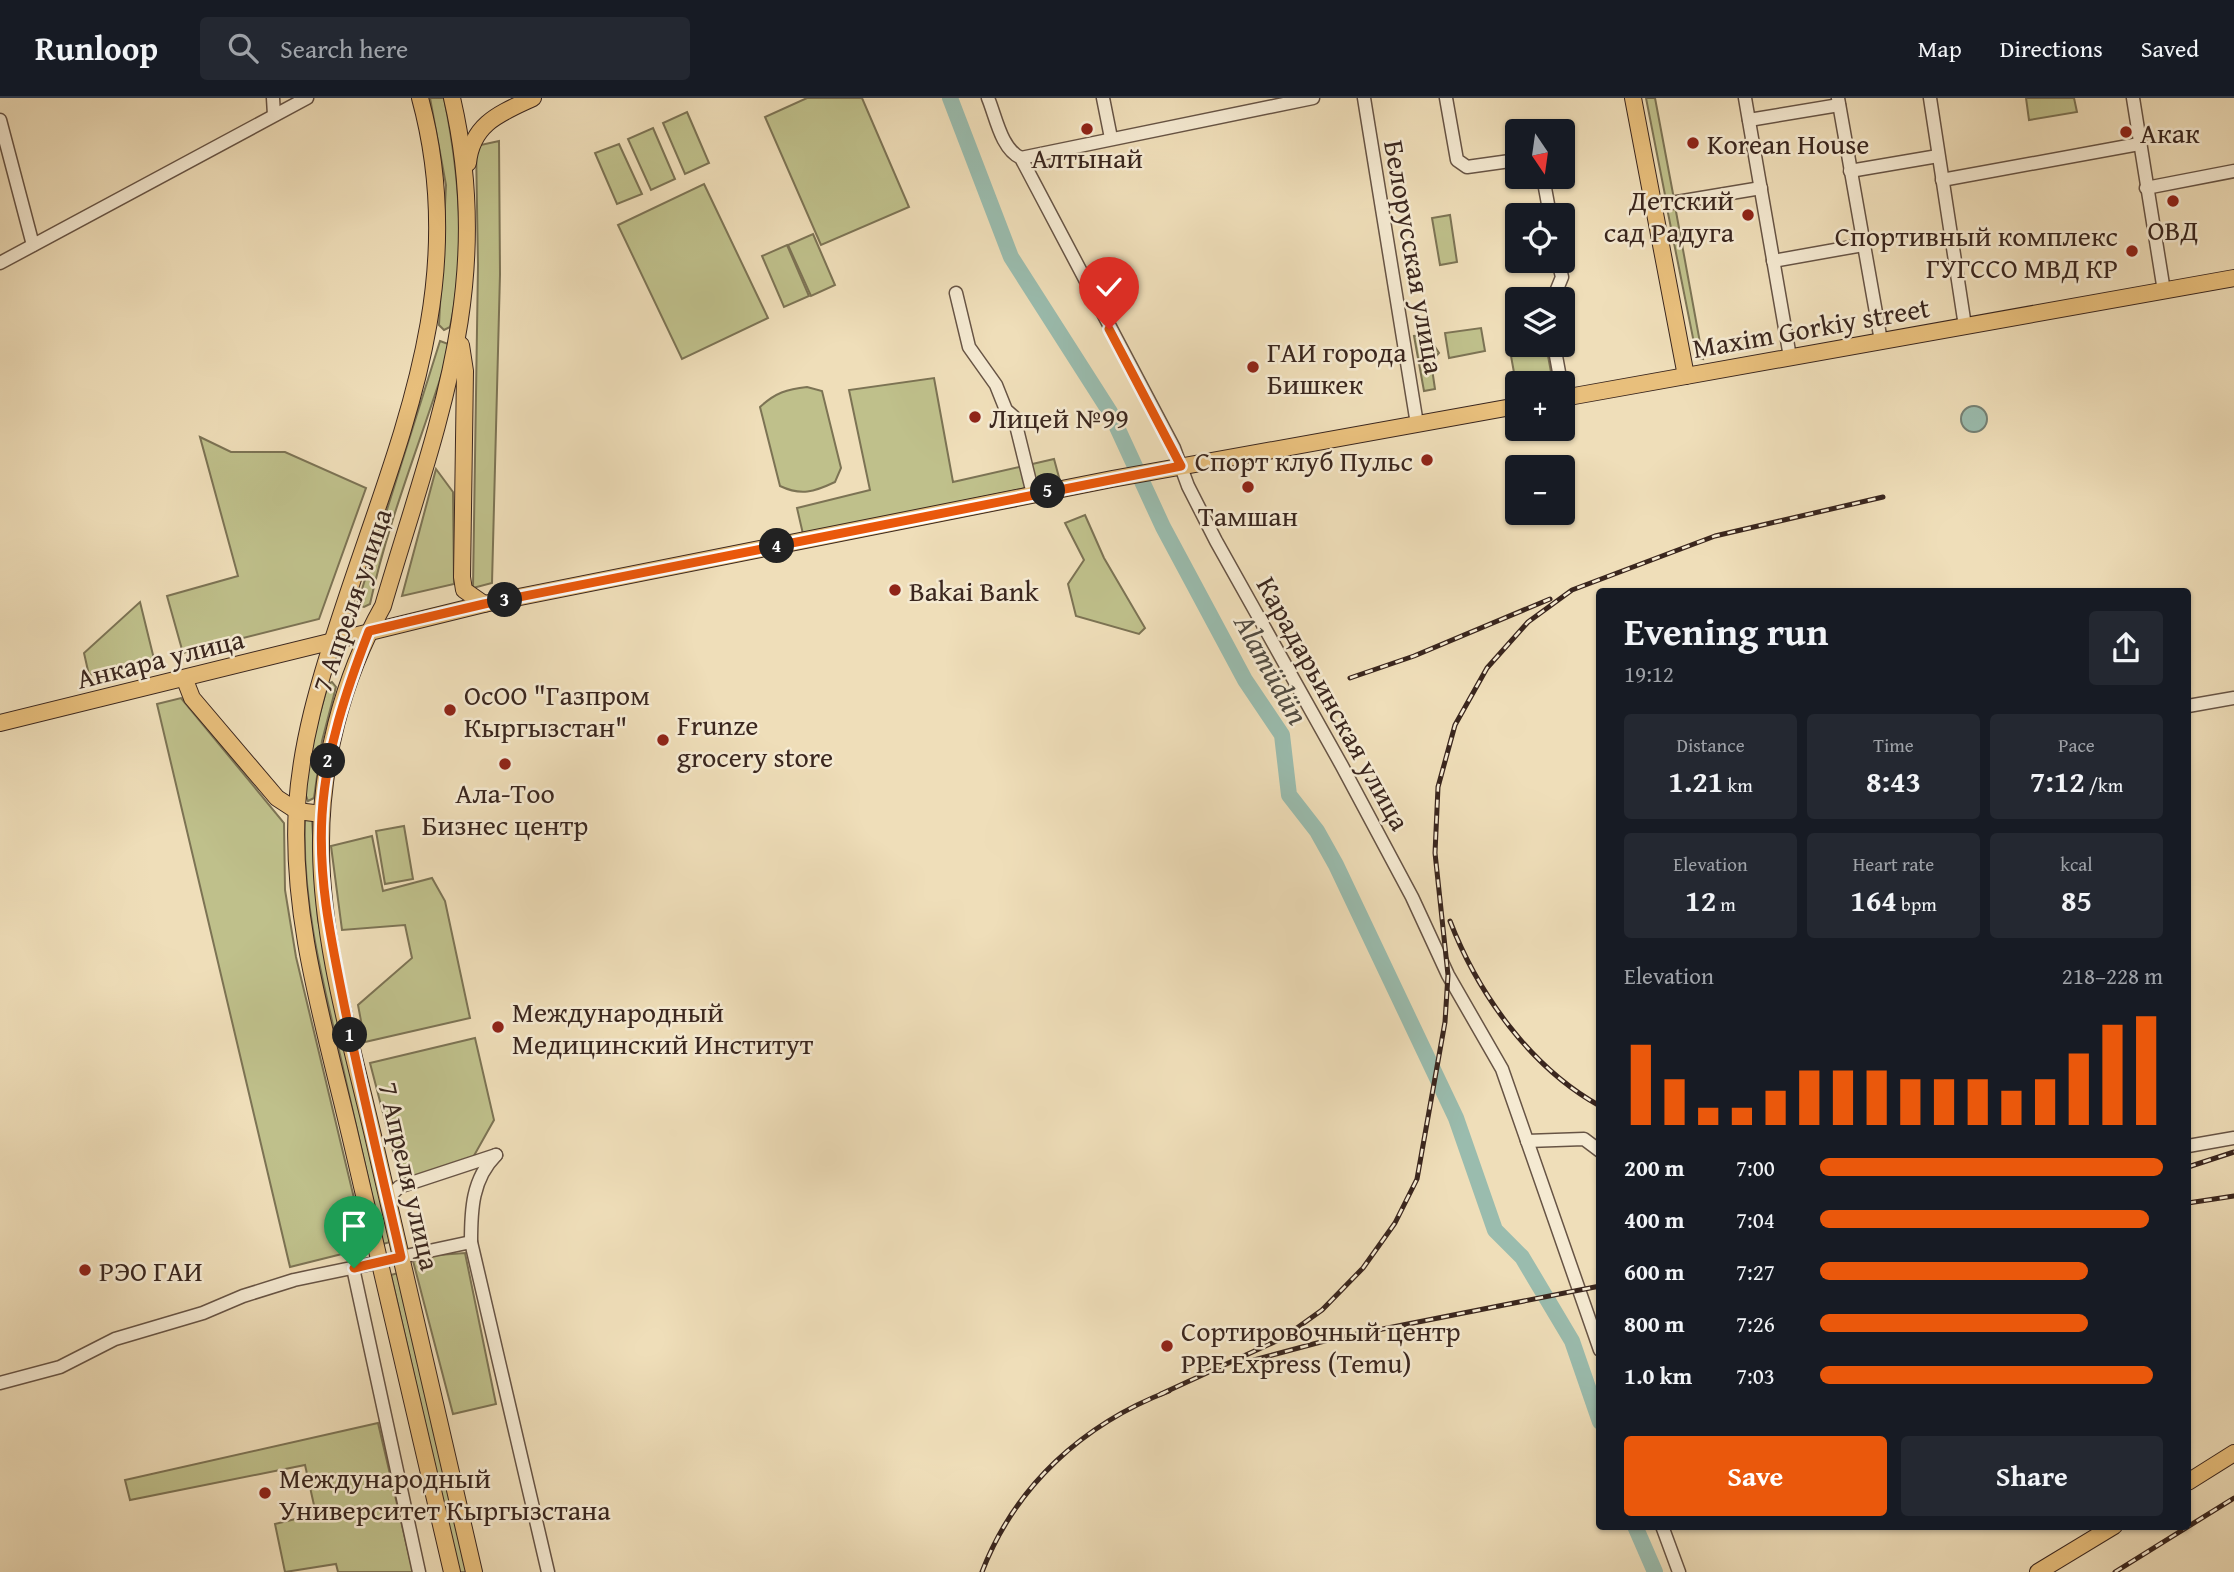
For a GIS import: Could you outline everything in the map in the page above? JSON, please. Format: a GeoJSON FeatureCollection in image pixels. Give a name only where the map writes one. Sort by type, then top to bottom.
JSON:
{"type":"FeatureCollection","features":[{"type":"Feature","properties":{"kind":"main road","name":"7 Апреля улица"},"geometry":{"type":"LineString","coordinates":[[420,98],[432,150],[439,224],[435,295],[429,334],[416,389],[332,640],[308,728],[297,810],[298,886],[306,941],[452,1572]]}},
{"type":"Feature","properties":{"kind":"main road"},"geometry":{"type":"LineString","coordinates":[[466,186],[471,143],[489,119],[533,98]]}},
{"type":"Feature","properties":{"kind":"main road"},"geometry":{"type":"LineString","coordinates":[[1633,98],[1686,376]]}},
{"type":"Feature","properties":{"kind":"main road","name":"7 Апреля улица"},"geometry":{"type":"LineString","coordinates":[[452,100],[466,186],[468,257],[460,336],[448,390],[383,606],[369,631],[337,721],[322,814],[323,884],[328,927],[474,1572]]}},
{"type":"Feature","properties":{"kind":"main road"},"geometry":{"type":"LineString","coordinates":[[452,100],[464,115],[489,119]]}},
{"type":"Feature","properties":{"kind":"main road","name":"Maxim Gorkiy street"},"geometry":{"type":"LineString","coordinates":[[1575,391],[1686,376],[2234,278]]}},
{"type":"Feature","properties":{"kind":"main road"},"geometry":{"type":"LineString","coordinates":[[429,334],[460,336],[465,371],[462,577],[464,590],[484,604]]}},
{"type":"Feature","properties":{"kind":"main road"},"geometry":{"type":"LineString","coordinates":[[1181,466],[1505,408]]}},
{"type":"Feature","properties":{"kind":"main road","name":"Анкара улица"},"geometry":{"type":"LineString","coordinates":[[0,723],[185,680],[332,640],[484,604],[1181,466]]}},
{"type":"Feature","properties":{"kind":"main road"},"geometry":{"type":"LineString","coordinates":[[185,680],[192,698],[277,798],[297,810],[322,814]]}},
{"type":"Feature","properties":{"kind":"main road"},"geometry":{"type":"LineString","coordinates":[[380,1262],[401,1257]]}},
{"type":"Feature","properties":{"kind":"main road"},"geometry":{"type":"LineString","coordinates":[[2191,1480],[2234,1453]]}},
{"type":"Feature","properties":{"kind":"main road"},"geometry":{"type":"LineString","coordinates":[[2038,1572],[2107,1530]]}},
{"type":"Feature","properties":{"kind":"street"},"geometry":{"type":"LineString","coordinates":[[273,98],[274,115]]}},
{"type":"Feature","properties":{"kind":"street"},"geometry":{"type":"LineString","coordinates":[[0,263],[307,98]]}},
{"type":"Feature","properties":{"kind":"street","name":"Карадарьинская улица"},"geometry":{"type":"LineString","coordinates":[[988,98],[1006,144],[1014,155],[1021,158],[1181,466],[1216,541],[1342,766],[1412,897],[1448,975],[1502,1069],[1596,1338]]}},
{"type":"Feature","properties":{"kind":"street"},"geometry":{"type":"LineString","coordinates":[[1103,98],[1111,138]]}},
{"type":"Feature","properties":{"kind":"street"},"geometry":{"type":"LineString","coordinates":[[1021,158],[1313,98]]}},
{"type":"Feature","properties":{"kind":"street","name":"Белорусская улица"},"geometry":{"type":"LineString","coordinates":[[1364,98],[1417,424]]}},
{"type":"Feature","properties":{"kind":"street"},"geometry":{"type":"LineString","coordinates":[[1446,98],[1457,160],[1467,167],[1505,162]]}},
{"type":"Feature","properties":{"kind":"street"},"geometry":{"type":"LineString","coordinates":[[1745,98],[1790,357]]}},
{"type":"Feature","properties":{"kind":"street"},"geometry":{"type":"LineString","coordinates":[[1930,98],[1965,326]]}},
{"type":"Feature","properties":{"kind":"street"},"geometry":{"type":"LineString","coordinates":[[2133,98],[2164,291]]}},
{"type":"Feature","properties":{"kind":"street"},"geometry":{"type":"LineString","coordinates":[[1749,120],[1838,102],[1881,341]]}},
{"type":"Feature","properties":{"kind":"street"},"geometry":{"type":"LineString","coordinates":[[0,120],[2,138],[33,245]]}},
{"type":"Feature","properties":{"kind":"street"},"geometry":{"type":"LineString","coordinates":[[1942,180],[2140,144]]}},
{"type":"Feature","properties":{"kind":"street"},"geometry":{"type":"LineString","coordinates":[[1850,171],[1938,156]]}},
{"type":"Feature","properties":{"kind":"street"},"geometry":{"type":"LineString","coordinates":[[2146,188],[2234,171]]}},
{"type":"Feature","properties":{"kind":"street"},"geometry":{"type":"LineString","coordinates":[[1653,206],[1761,188]]}},
{"type":"Feature","properties":{"kind":"street"},"geometry":{"type":"LineString","coordinates":[[1773,261],[1863,245]]}},
{"type":"Feature","properties":{"kind":"street"},"geometry":{"type":"LineString","coordinates":[[956,293],[968,347],[996,385],[1006,410],[1014,417],[1033,494]]}},
{"type":"Feature","properties":{"kind":"street"},"geometry":{"type":"LineString","coordinates":[[2191,705],[2234,698]]}},
{"type":"Feature","properties":{"kind":"street"},"geometry":{"type":"LineString","coordinates":[[2191,1145],[2234,1138]]}},
{"type":"Feature","properties":{"kind":"street"},"geometry":{"type":"LineString","coordinates":[[1527,1140],[1584,1139],[1596,1148]]}},
{"type":"Feature","properties":{"kind":"street"},"geometry":{"type":"LineString","coordinates":[[388,1198],[399,1187],[496,1155],[487,1164],[476,1185],[471,1208],[471,1242],[548,1572]]}},
{"type":"Feature","properties":{"kind":"street"},"geometry":{"type":"LineString","coordinates":[[401,1257],[471,1242]]}},
{"type":"Feature","properties":{"kind":"street"},"geometry":{"type":"LineString","coordinates":[[0,1383],[60,1367],[115,1339],[203,1313],[243,1296],[294,1280],[380,1262]]}},
{"type":"Feature","properties":{"kind":"street"},"geometry":{"type":"LineString","coordinates":[[354,1268],[419,1572]]}},
{"type":"Feature","properties":{"kind":"street"},"geometry":{"type":"LineString","coordinates":[[1663,1530],[1679,1572]]}},
{"type":"Feature","properties":{"kind":"green space"},"geometry":{"type":"Polygon","coordinates":[[[430,98],[444,98],[454,154],[459,212],[460,241],[455,299],[450,327],[444,330],[439,325],[446,185],[430,98]]]}},
{"type":"Feature","properties":{"kind":"green space"},"geometry":{"type":"Polygon","coordinates":[[[807,98],[862,98],[909,207],[821,245],[765,117],[807,98]]]}},
{"type":"Feature","properties":{"kind":"green space"},"geometry":{"type":"Polygon","coordinates":[[[1646,98],[1655,98],[1674,199],[1666,200],[1646,98]]]}},
{"type":"Feature","properties":{"kind":"green space"},"geometry":{"type":"Polygon","coordinates":[[[2026,98],[2074,98],[2077,112],[2029,120],[2026,98]]]}},
{"type":"Feature","properties":{"kind":"green space"},"geometry":{"type":"Polygon","coordinates":[[[687,112],[709,163],[685,174],[663,123],[687,112]]]}},
{"type":"Feature","properties":{"kind":"green space"},"geometry":{"type":"Polygon","coordinates":[[[653,128],[675,179],[651,190],[628,139],[653,128]]]}},
{"type":"Feature","properties":{"kind":"green space"},"geometry":{"type":"Polygon","coordinates":[[[499,141],[500,274],[492,583],[473,588],[478,265],[476,146],[499,141]]]}},
{"type":"Feature","properties":{"kind":"green space"},"geometry":{"type":"Polygon","coordinates":[[[619,144],[642,194],[617,204],[595,153],[619,144]]]}},
{"type":"Feature","properties":{"kind":"green space"},"geometry":{"type":"Polygon","coordinates":[[[704,184],[768,318],[682,359],[618,225],[704,184]]]}},
{"type":"Feature","properties":{"kind":"green space"},"geometry":{"type":"Polygon","coordinates":[[[1675,206],[1703,359],[1697,358],[1667,208],[1675,206]]]}},
{"type":"Feature","properties":{"kind":"green space"},"geometry":{"type":"Polygon","coordinates":[[[1450,215],[1457,262],[1440,265],[1432,218],[1450,215]]]}},
{"type":"Feature","properties":{"kind":"green space"},"geometry":{"type":"Polygon","coordinates":[[[813,234],[835,285],[811,296],[788,245],[813,234]]]}},
{"type":"Feature","properties":{"kind":"green space"},"geometry":{"type":"Polygon","coordinates":[[[787,245],[809,296],[784,307],[762,256],[787,245]]]}},
{"type":"Feature","properties":{"kind":"green space"},"geometry":{"type":"Polygon","coordinates":[[[1481,328],[1485,351],[1449,358],[1445,333],[1481,328]]]}},
{"type":"Feature","properties":{"kind":"green space"},"geometry":{"type":"Polygon","coordinates":[[[1427,335],[1439,353],[1431,362],[1435,389],[1424,391],[1414,336],[1427,335]]]}},
{"type":"Feature","properties":{"kind":"green space"},"geometry":{"type":"Polygon","coordinates":[[[440,341],[451,345],[397,506],[370,604],[364,607],[357,605],[440,341]]]}},
{"type":"Feature","properties":{"kind":"green space"},"geometry":{"type":"Polygon","coordinates":[[[1511,357],[1548,357],[1551,371],[1514,371],[1511,357]]]}},
{"type":"Feature","properties":{"kind":"green space"},"geometry":{"type":"Polygon","coordinates":[[[934,378],[953,482],[1054,459],[1060,481],[803,534],[797,508],[870,490],[849,390],[934,378]]]}},
{"type":"Feature","properties":{"kind":"green space"},"geometry":{"type":"Polygon","coordinates":[[[807,387],[822,391],[841,468],[835,482],[801,492],[780,486],[760,407],[782,392],[807,387]]]}},
{"type":"Feature","properties":{"kind":"green space"},"geometry":{"type":"Polygon","coordinates":[[[200,437],[231,452],[285,452],[366,488],[319,619],[183,653],[167,596],[238,576],[200,437]]]}},
{"type":"Feature","properties":{"kind":"green space"},"geometry":{"type":"Polygon","coordinates":[[[436,469],[453,492],[454,584],[402,596],[436,469]]]}},
{"type":"Feature","properties":{"kind":"green space"},"geometry":{"type":"Polygon","coordinates":[[[1085,515],[1104,558],[1145,628],[1139,634],[1076,616],[1068,584],[1084,560],[1065,523],[1085,515]]]}},
{"type":"Feature","properties":{"kind":"green space"},"geometry":{"type":"Polygon","coordinates":[[[140,602],[154,659],[89,675],[84,653],[140,602]]]}},
{"type":"Feature","properties":{"kind":"green space"},"geometry":{"type":"Polygon","coordinates":[[[332,682],[336,687],[322,741],[314,798],[308,801],[305,793],[312,743],[328,684],[332,682]]]}},
{"type":"Feature","properties":{"kind":"green space"},"geometry":{"type":"Polygon","coordinates":[[[181,698],[284,823],[285,890],[296,957],[366,1248],[290,1267],[157,704],[181,698]]]}},
{"type":"Feature","properties":{"kind":"green space"},"geometry":{"type":"Polygon","coordinates":[[[312,819],[318,920],[390,1242],[383,1244],[325,990],[309,906],[305,820],[312,819]]]}},
{"type":"Feature","properties":{"kind":"green space"},"geometry":{"type":"Polygon","coordinates":[[[404,826],[413,879],[385,884],[376,831],[404,826]]]}},
{"type":"Feature","properties":{"kind":"green space"},"geometry":{"type":"Polygon","coordinates":[[[372,836],[383,891],[432,878],[445,901],[470,1018],[365,1042],[358,1005],[412,958],[405,925],[342,930],[331,846],[372,836]]]}},
{"type":"Feature","properties":{"kind":"green space"},"geometry":{"type":"Polygon","coordinates":[[[475,1038],[494,1120],[471,1161],[401,1182],[370,1063],[475,1038]]]}},
{"type":"Feature","properties":{"kind":"green space"},"geometry":{"type":"Polygon","coordinates":[[[465,1253],[496,1404],[453,1414],[412,1257],[465,1253]]]}},
{"type":"Feature","properties":{"kind":"green space"},"geometry":{"type":"Polygon","coordinates":[[[398,1273],[467,1572],[459,1572],[391,1275],[398,1273]]]}},
{"type":"Feature","properties":{"kind":"green space"},"geometry":{"type":"Polygon","coordinates":[[[378,1423],[413,1572],[338,1572],[336,1564],[285,1572],[275,1524],[316,1514],[305,1465],[130,1500],[125,1480],[378,1423]]]}},
{"type":"Feature","properties":{"kind":"shaded area"},"geometry":{"type":"Polygon","coordinates":[[[1974,406],[1983,410],[1987,419],[1983,428],[1974,432],[1965,428],[1961,419],[1965,410],[1974,406]]]}},
{"type":"Feature","properties":{"kind":"waterway","name":"Alamüdün"},"geometry":{"type":"LineString","coordinates":[[950,98],[1011,257],[1110,412],[1163,527],[1245,680],[1282,735],[1289,795],[1317,831],[1336,865],[1456,1118],[1495,1230],[1522,1257],[1572,1341],[1596,1410]]}},
{"type":"Feature","properties":{"kind":"waterway","name":"Alamüdün"},"geometry":{"type":"LineString","coordinates":[[1637,1530],[1655,1572]]}},
{"type":"Feature","properties":{"kind":"railway"},"geometry":{"type":"LineString","coordinates":[[1161,1394],[1283,1338],[1322,1310],[1363,1268],[1395,1223],[1417,1179],[1445,1022],[1448,975],[1435,853],[1438,787],[1455,725],[1487,668],[1528,622],[1572,590],[1715,536],[1883,497]]}},
{"type":"Feature","properties":{"kind":"railway"},"geometry":{"type":"LineString","coordinates":[[1350,678],[1414,656],[1550,599]]}},
{"type":"Feature","properties":{"kind":"railway"},"geometry":{"type":"LineString","coordinates":[[1450,921],[1476,975],[1510,1027],[1551,1071],[1596,1103]]}},
{"type":"Feature","properties":{"kind":"railway"},"geometry":{"type":"LineString","coordinates":[[2191,1166],[2234,1152]]}},
{"type":"Feature","properties":{"kind":"railway"},"geometry":{"type":"LineString","coordinates":[[2191,1203],[2234,1196]]}},
{"type":"Feature","properties":{"kind":"railway"},"geometry":{"type":"LineString","coordinates":[[1254,1360],[1332,1339],[1596,1287]]}},
{"type":"Feature","properties":{"kind":"railway"},"geometry":{"type":"LineString","coordinates":[[982,1572],[1013,1512],[1056,1462],[1108,1421],[1169,1391]]}},
{"type":"Feature","properties":{"kind":"railway"},"geometry":{"type":"LineString","coordinates":[[2191,1525],[2234,1498]]}},
{"type":"Feature","properties":{"kind":"railway"},"geometry":{"type":"LineString","coordinates":[[2115,1572],[2183,1530]]}},
{"type":"Feature","properties":{"kind":"place","name":"Алтынай"},"geometry":{"type":"Point","coordinates":[1087,129]}},
{"type":"Feature","properties":{"kind":"place","name":"Акак"},"geometry":{"type":"Point","coordinates":[2126,132]}},
{"type":"Feature","properties":{"kind":"place","name":"Korean House"},"geometry":{"type":"Point","coordinates":[1693,143]}},
{"type":"Feature","properties":{"kind":"place","name":"ОВД"},"geometry":{"type":"Point","coordinates":[2173,201]}},
{"type":"Feature","properties":{"kind":"place","name":"Детский сад Радуга"},"geometry":{"type":"Point","coordinates":[1748,215]}},
{"type":"Feature","properties":{"kind":"place","name":"Спортивный комплекс ГУГССО МВД КР"},"geometry":{"type":"Point","coordinates":[2132,251]}},
{"type":"Feature","properties":{"kind":"place","name":"ГАИ города Бишкек"},"geometry":{"type":"Point","coordinates":[1253,367]}},
{"type":"Feature","properties":{"kind":"place","name":"Лицей №99"},"geometry":{"type":"Point","coordinates":[975,417]}},
{"type":"Feature","properties":{"kind":"place","name":"Спорт клуб Пульс"},"geometry":{"type":"Point","coordinates":[1427,460]}},
{"type":"Feature","properties":{"kind":"place","name":"Тамшан"},"geometry":{"type":"Point","coordinates":[1248,487]}},
{"type":"Feature","properties":{"kind":"place","name":"Bakai Bank"},"geometry":{"type":"Point","coordinates":[895,590]}},
{"type":"Feature","properties":{"kind":"place","name":"ОсОО \"Газпром Кыргызстан\""},"geometry":{"type":"Point","coordinates":[450,710]}},
{"type":"Feature","properties":{"kind":"place","name":"Frunze grocery store"},"geometry":{"type":"Point","coordinates":[663,740]}},
{"type":"Feature","properties":{"kind":"place","name":"Ала-Тоо Бизнес центр"},"geometry":{"type":"Point","coordinates":[505,764]}},
{"type":"Feature","properties":{"kind":"place","name":"Международный Медицинский Институт"},"geometry":{"type":"Point","coordinates":[498,1027]}},
{"type":"Feature","properties":{"kind":"place","name":"РЭО ГАИ"},"geometry":{"type":"Point","coordinates":[85,1270]}},
{"type":"Feature","properties":{"kind":"place","name":"Сортировочный центр PPE Express (Temu)"},"geometry":{"type":"Point","coordinates":[1167,1346]}},
{"type":"Feature","properties":{"kind":"place","name":"Международный Университет Кыргызстана"},"geometry":{"type":"Point","coordinates":[265,1493]}},
{"type":"Feature","properties":{"kind":"route"},"geometry":{"type":"LineString","coordinates":[[354,1268],[401,1257],[330,935],[321,848],[325,784],[337,721],[369,631],[484,604],[1181,466],[1174,448],[1109,329]]}}]}
